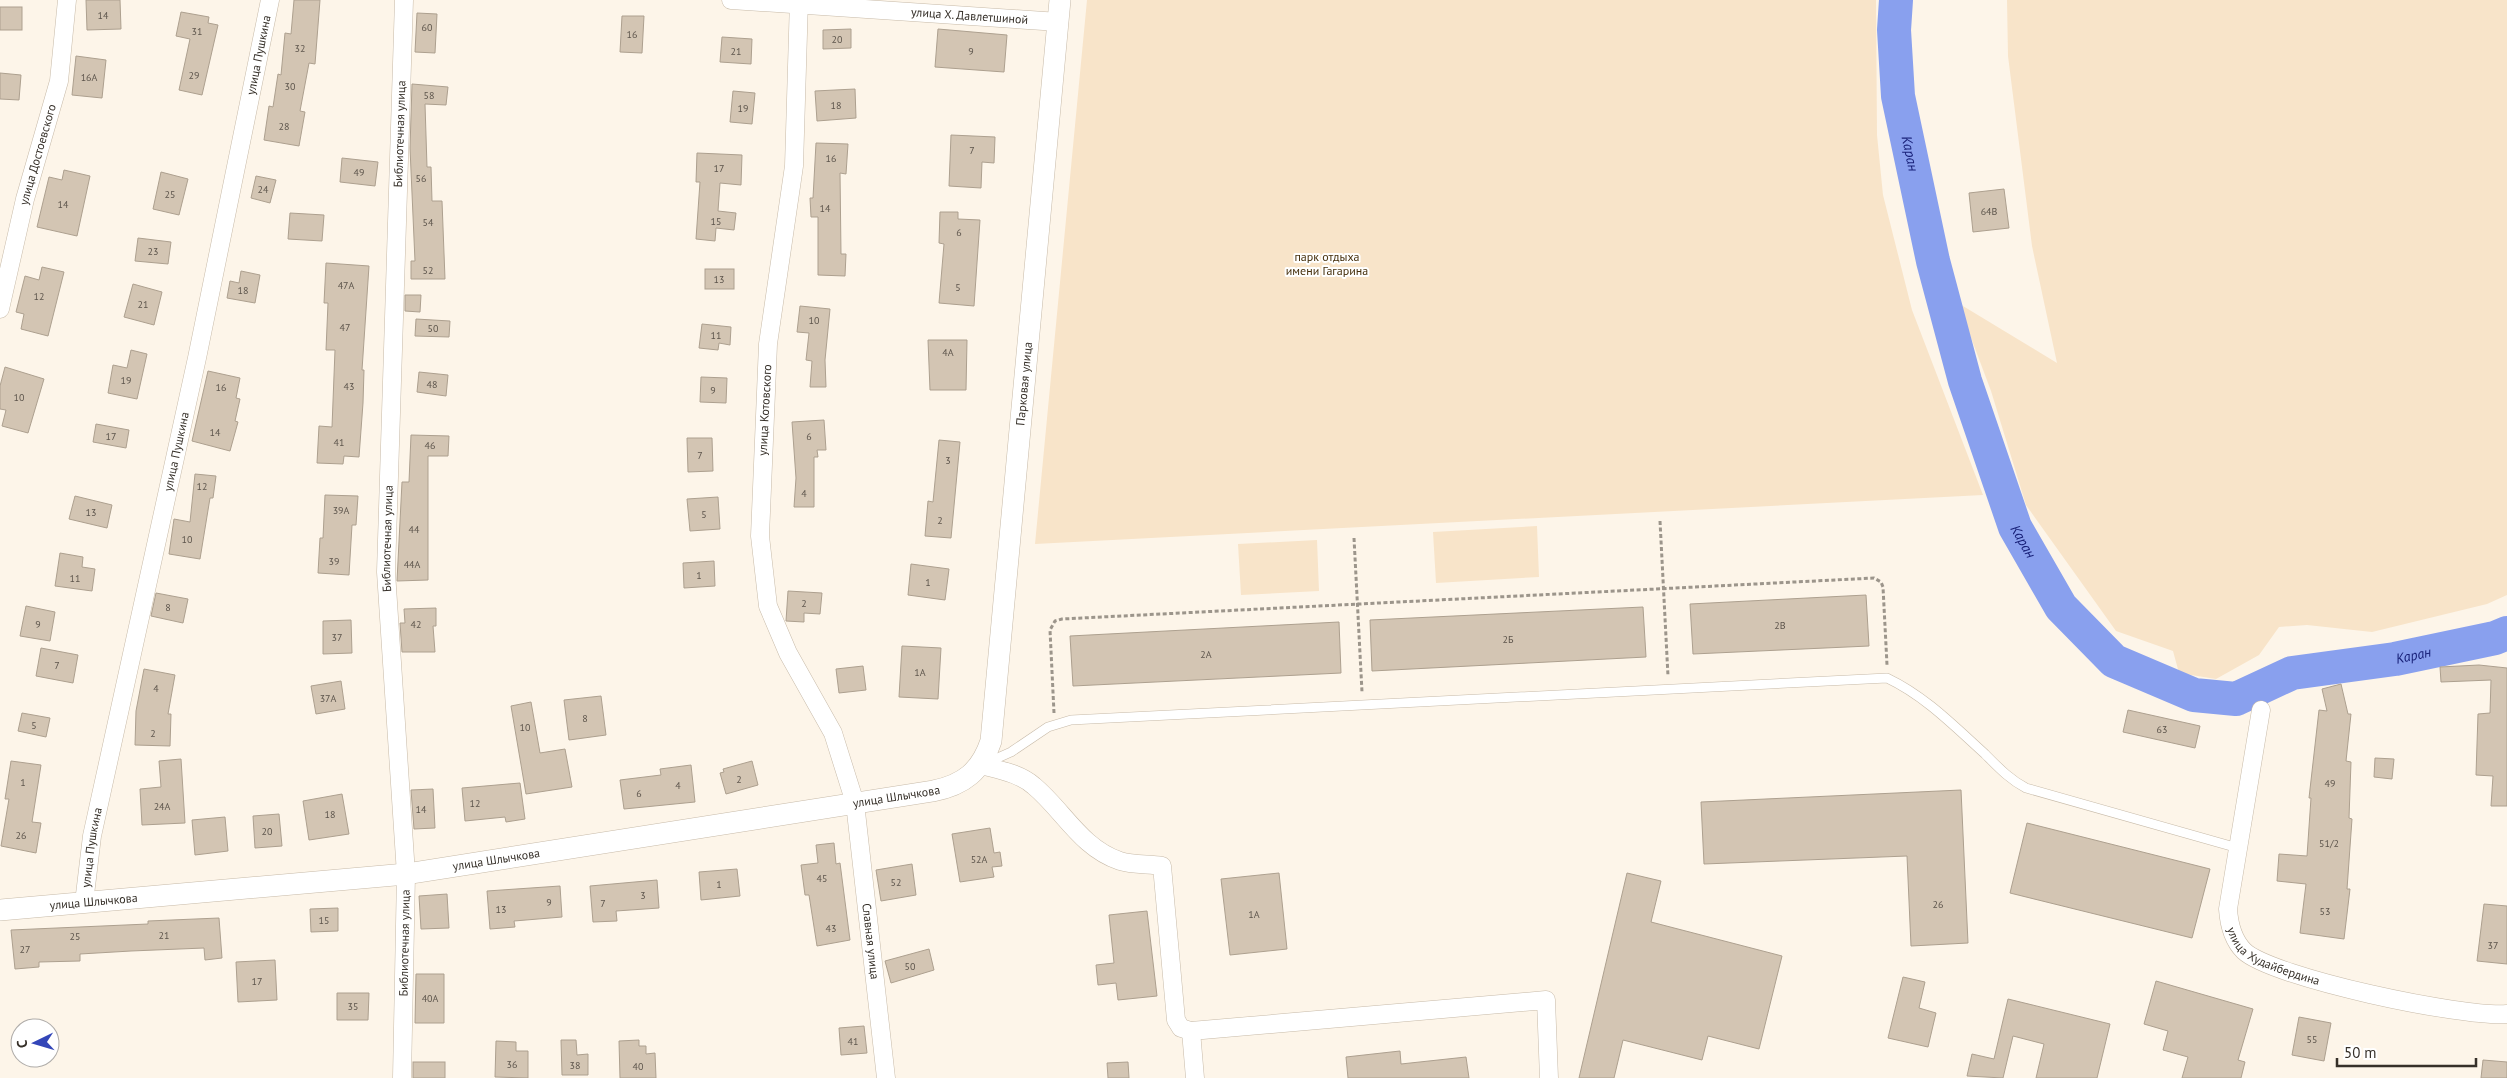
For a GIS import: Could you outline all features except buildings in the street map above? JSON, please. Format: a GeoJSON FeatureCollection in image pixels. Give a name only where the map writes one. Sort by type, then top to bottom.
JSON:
{"type":"FeatureCollection","features":[{"type":"Feature","properties":{"kind":"street","name":"улица Достоевского"},"geometry":{"type":"LineString","coordinates":[[0,309],[25,199],[59,81],[67,0]]}},
{"type":"Feature","properties":{"kind":"street","name":"улица Пушкина"},"geometry":{"type":"LineString","coordinates":[[84,904],[92,836],[197,358],[270,0]]}},
{"type":"Feature","properties":{"kind":"street","name":"Библиотечная улица"},"geometry":{"type":"LineString","coordinates":[[402,1078],[406,874],[386,572],[404,0]]}},
{"type":"Feature","properties":{"kind":"street","name":"улица Х. Давлетшиной"},"geometry":{"type":"LineString","coordinates":[[731,0],[799,3],[1059,22]]}},
{"type":"Feature","properties":{"kind":"street","name":"Парковая улица"},"geometry":{"type":"LineString","coordinates":[[981,765],[991,741],[1060,0]]}},
{"type":"Feature","properties":{"kind":"street","name":"улица Котовского"},"geometry":{"type":"LineString","coordinates":[[799,3],[794,166],[768,344],[760,536],[768,606],[788,653],[833,733],[855,803]]}},
{"type":"Feature","properties":{"kind":"street","name":"улица Худайбердина"},"geometry":{"type":"LineString","coordinates":[[2261,710],[2228,909],[2229,924],[2234,939],[2252,957],[2311,978],[2378,996],[2456,1011],[2507,1014]]}},
{"type":"Feature","properties":{"kind":"street","name":"улица Шлычкова"},"geometry":{"type":"LineString","coordinates":[[0,910],[406,874],[951,787],[964,781],[981,765]]}},
{"type":"Feature","properties":{"kind":"street"},"geometry":{"type":"LineString","coordinates":[[981,765],[1015,775],[1033,785],[1074,831],[1120,861],[1162,866],[1176,1020],[1181,1028],[1191,1031],[1546,1000],[1549,1078]]}},
{"type":"Feature","properties":{"kind":"street","name":"Славная улица"},"geometry":{"type":"LineString","coordinates":[[855,803],[886,1078]]}},
{"type":"Feature","properties":{"kind":"street"},"geometry":{"type":"LineString","coordinates":[[1191,1031],[1194,1078]]}},
{"type":"Feature","properties":{"kind":"lane"},"geometry":{"type":"LineString","coordinates":[[981,765],[1011,752],[1055,724],[1071,720],[1887,678],[1909,690],[1933,707],[2006,776],[2026,788],[2238,848]]}},
{"type":"Feature","properties":{"kind":"path"},"geometry":{"type":"LineString","coordinates":[[1660,521],[1668,689]]}},
{"type":"Feature","properties":{"kind":"path"},"geometry":{"type":"LineString","coordinates":[[1354,538],[1362,705]]}},
{"type":"Feature","properties":{"kind":"path"},"geometry":{"type":"LineString","coordinates":[[1055,724],[1050,630],[1055,621],[1357,604],[1878,579],[1883,587],[1887,678]]}},
{"type":"Feature","properties":{"kind":"green space","name":"парк отдыха имени Гагарина"},"geometry":{"type":"Polygon","coordinates":[[[1087,0],[1876,0],[1877,135],[1883,195],[1912,310],[1983,495],[1035,544],[1087,0]]]}},
{"type":"Feature","properties":{"kind":"green space"},"geometry":{"type":"Polygon","coordinates":[[[2007,0],[2507,0],[2507,595],[2487,604],[2372,632],[2307,625],[2279,627],[2259,655],[2216,679],[2179,673],[2173,651],[2116,631],[2026,505],[1991,391],[1958,303],[2057,363],[2032,246],[2008,56],[2007,0]]]}},
{"type":"Feature","properties":{"kind":"green space"},"geometry":{"type":"Polygon","coordinates":[[[1537,526],[1539,577],[1436,583],[1433,532],[1537,526]]]}},
{"type":"Feature","properties":{"kind":"green space"},"geometry":{"type":"Polygon","coordinates":[[[1317,540],[1319,591],[1241,595],[1238,544],[1317,540]]]}},
{"type":"Feature","properties":{"kind":"waterway","name":"Каран"},"geometry":{"type":"LineString","coordinates":[[1896,0],[1894,30],[1898,96],[1933,261],[1965,381],[2015,527],[2061,607],[2114,661],[2194,695],[2236,699],[2292,673],[2395,659],[2495,638],[2507,633]]}}]}
